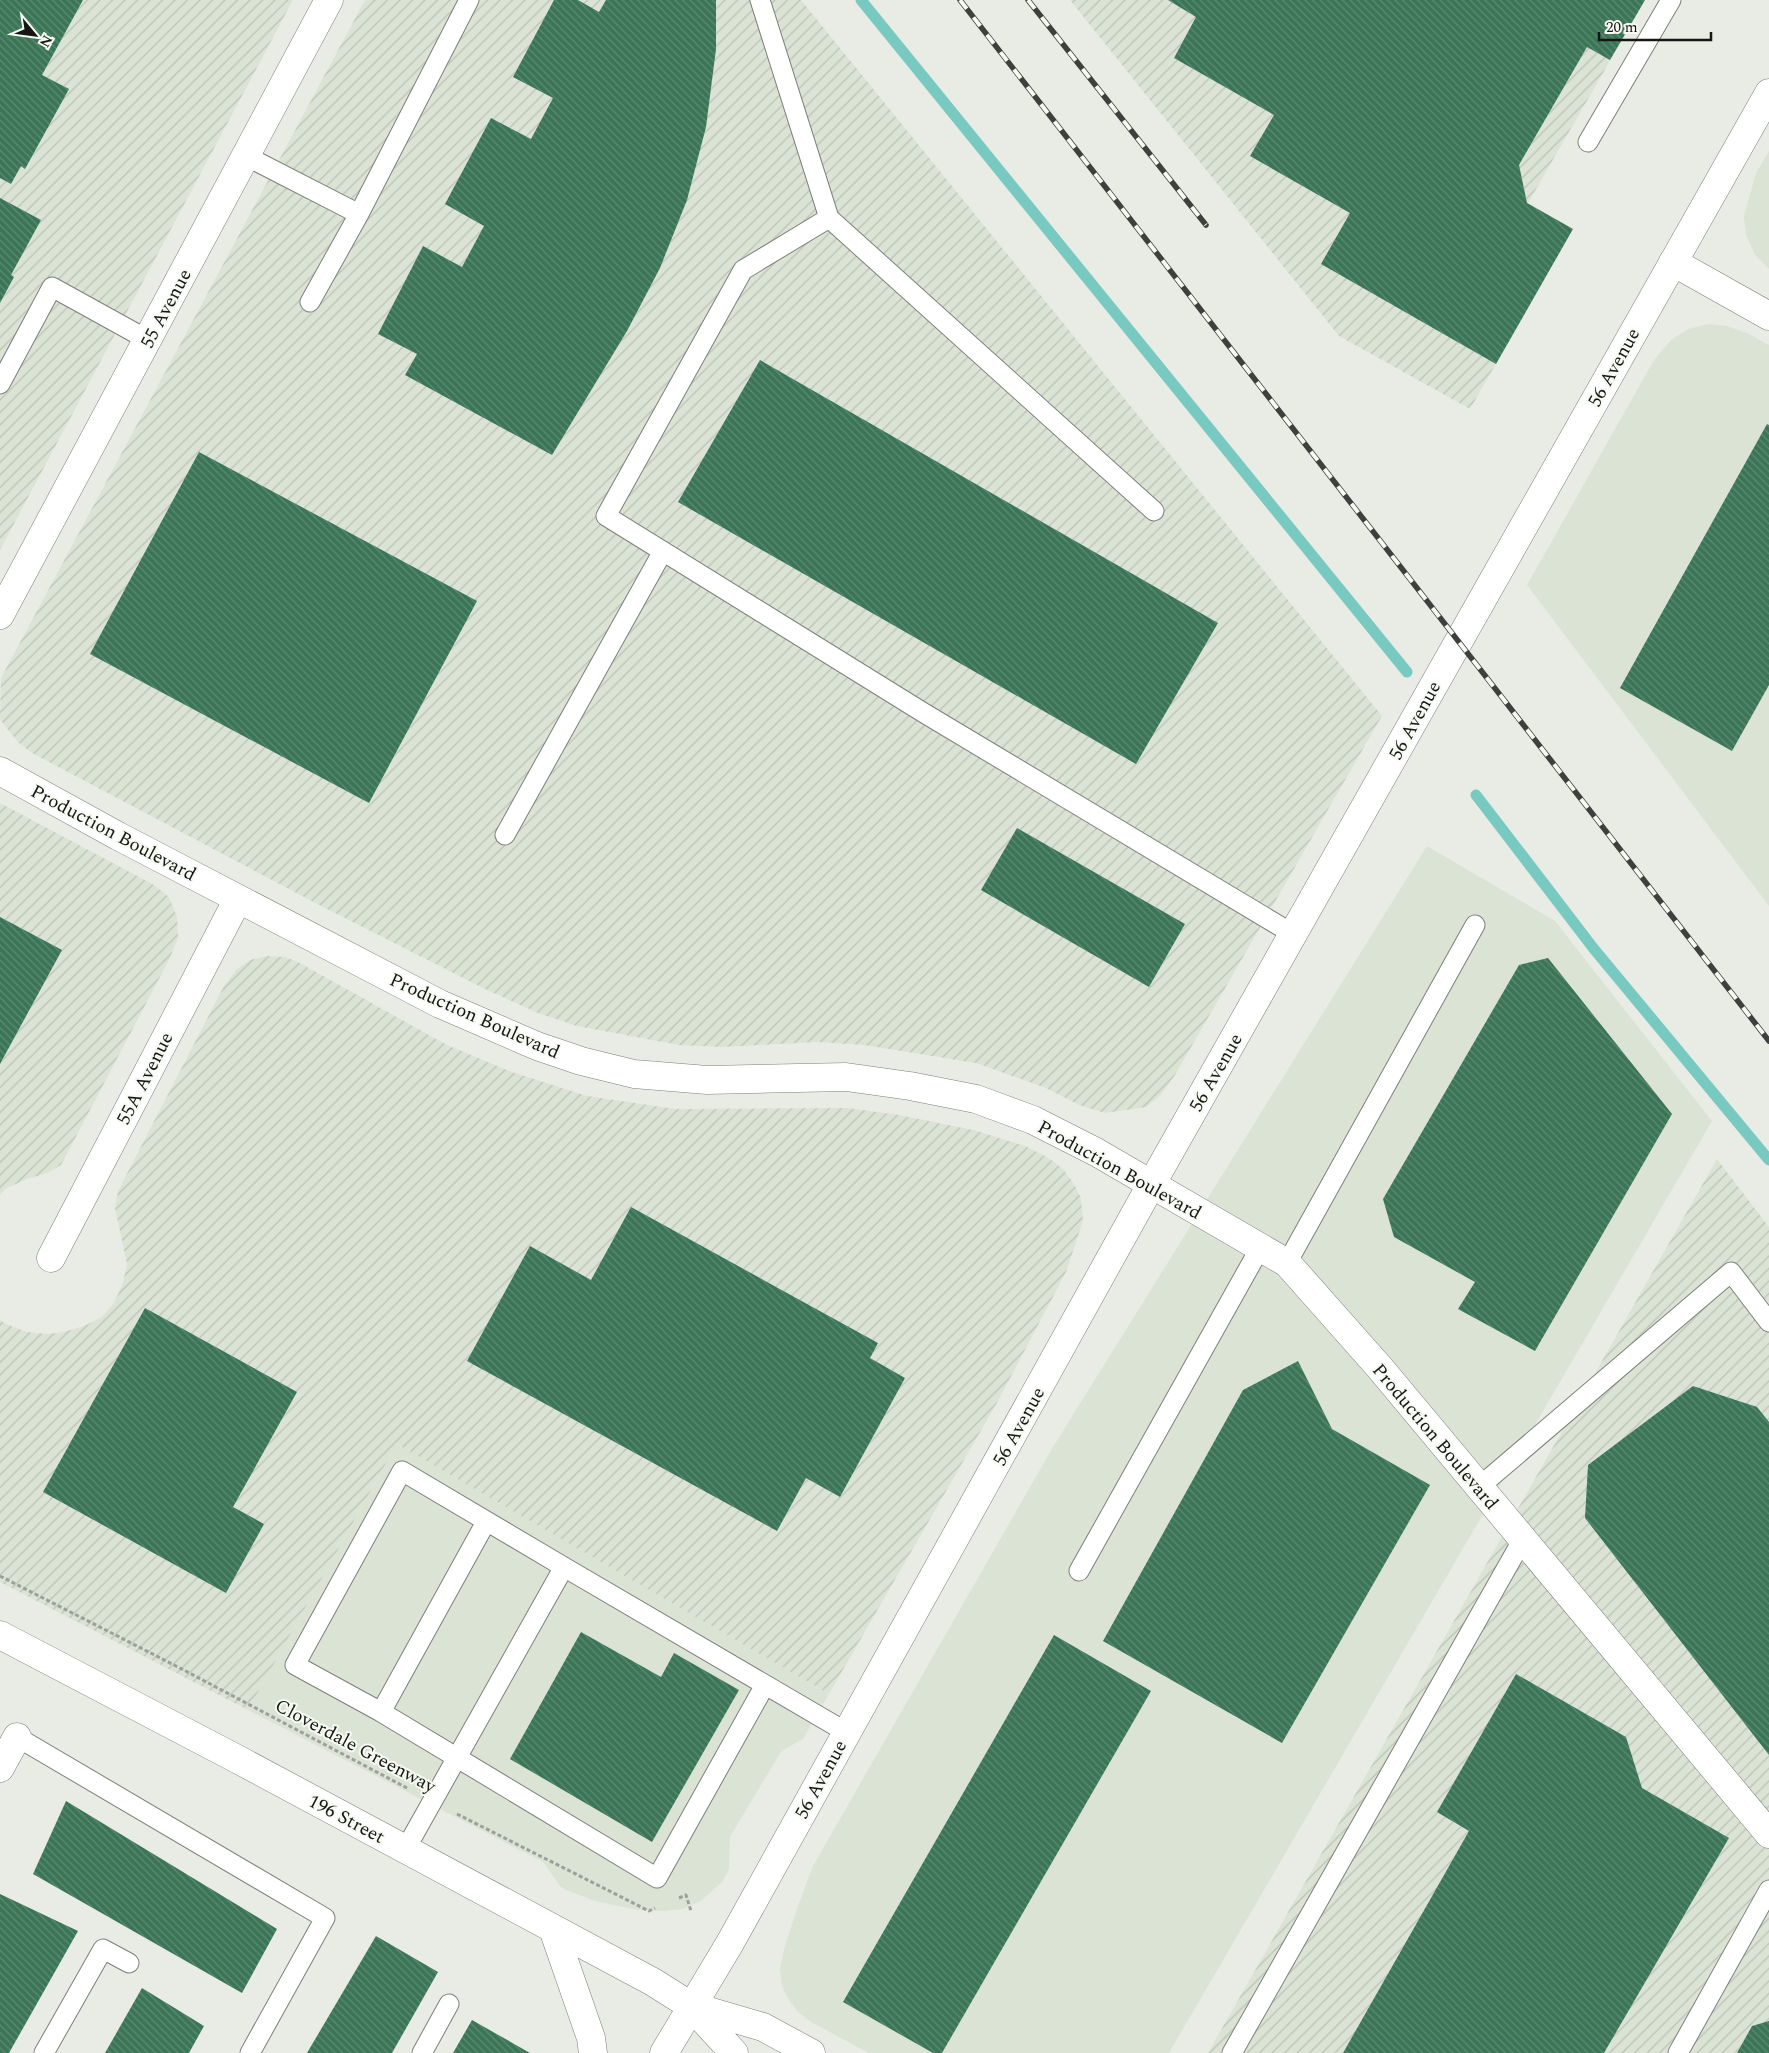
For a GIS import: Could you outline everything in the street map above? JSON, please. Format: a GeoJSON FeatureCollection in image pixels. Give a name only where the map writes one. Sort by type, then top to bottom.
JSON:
{"type":"FeatureCollection","features":[{"type":"Feature","properties":{"kind":"street","name":"55 Avenue"},"geometry":{"type":"LineString","coordinates":[[1,613],[329,0]]}},
{"type":"Feature","properties":{"kind":"street","name":"56 Avenue"},"geometry":{"type":"LineString","coordinates":[[664,2053],[730,1943],[1151,1185],[1769,93]]}},
{"type":"Feature","properties":{"kind":"street"},"geometry":{"type":"LineString","coordinates":[[1673,262],[1769,316]]}},
{"type":"Feature","properties":{"kind":"street","name":"Production Boulevard"},"geometry":{"type":"LineString","coordinates":[[0,771],[118,836],[440,1004],[536,1046],[581,1061],[634,1074],[707,1080],[846,1077],[910,1086],[976,1099],[1033,1120],[1096,1152],[1287,1263],[1380,1368],[1769,1834]]}},
{"type":"Feature","properties":{"kind":"street","name":"55A Avenue"},"geometry":{"type":"LineString","coordinates":[[51,1258],[238,899]]}},
{"type":"Feature","properties":{"kind":"street","name":"196 Street"},"geometry":{"type":"LineString","coordinates":[[0,1635],[653,1982],[691,2006],[734,2053]]}},
{"type":"Feature","properties":{"kind":"street"},"geometry":{"type":"LineString","coordinates":[[0,1768],[17,1737]]}},
{"type":"Feature","properties":{"kind":"street"},"geometry":{"type":"LineString","coordinates":[[554,1929],[594,2053]]}},
{"type":"Feature","properties":{"kind":"street","name":"196 Street"},"geometry":{"type":"LineString","coordinates":[[691,2006],[763,2027],[810,2053]]}},
{"type":"Feature","properties":{"kind":"lane"},"geometry":{"type":"LineString","coordinates":[[310,302],[359,214],[469,0]]}},
{"type":"Feature","properties":{"kind":"lane"},"geometry":{"type":"LineString","coordinates":[[760,0],[829,218],[1154,511]]}},
{"type":"Feature","properties":{"kind":"lane"},"geometry":{"type":"LineString","coordinates":[[1588,142],[1671,0]]}},
{"type":"Feature","properties":{"kind":"lane"},"geometry":{"type":"LineString","coordinates":[[246,156],[359,214]]}},
{"type":"Feature","properties":{"kind":"lane"},"geometry":{"type":"LineString","coordinates":[[829,218],[743,270],[606,516],[924,713],[1293,934]]}},
{"type":"Feature","properties":{"kind":"lane"},"geometry":{"type":"LineString","coordinates":[[0,384],[52,287],[148,340]]}},
{"type":"Feature","properties":{"kind":"lane"},"geometry":{"type":"LineString","coordinates":[[505,835],[663,551]]}},
{"type":"Feature","properties":{"kind":"lane"},"geometry":{"type":"LineString","coordinates":[[1287,1263],[1475,925]]}},
{"type":"Feature","properties":{"kind":"lane"},"geometry":{"type":"LineString","coordinates":[[1079,1571],[1260,1248]]}},
{"type":"Feature","properties":{"kind":"lane"},"geometry":{"type":"LineString","coordinates":[[1479,1487],[1731,1272],[1769,1322]]}},
{"type":"Feature","properties":{"kind":"lane"},"geometry":{"type":"LineString","coordinates":[[765,1685],[657,1878],[381,1712],[295,1665],[402,1472],[846,1732]]}},
{"type":"Feature","properties":{"kind":"lane"},"geometry":{"type":"LineString","coordinates":[[381,1712],[486,1522]]}},
{"type":"Feature","properties":{"kind":"lane"},"geometry":{"type":"LineString","coordinates":[[1232,2053],[1523,1539]]}},
{"type":"Feature","properties":{"kind":"lane"},"geometry":{"type":"LineString","coordinates":[[405,1850],[564,1567]]}},
{"type":"Feature","properties":{"kind":"lane"},"geometry":{"type":"LineString","coordinates":[[17,1737],[325,1918],[250,2053]]}},
{"type":"Feature","properties":{"kind":"lane"},"geometry":{"type":"LineString","coordinates":[[1678,2053],[1769,1890]]}},
{"type":"Feature","properties":{"kind":"lane"},"geometry":{"type":"LineString","coordinates":[[44,2053],[103,1949],[129,1963]]}},
{"type":"Feature","properties":{"kind":"lane"},"geometry":{"type":"LineString","coordinates":[[422,2053],[449,2004]]}},
{"type":"Feature","properties":{"kind":"path","name":"Cloverdale Greenway"},"geometry":{"type":"LineString","coordinates":[[0,1576],[178,1667],[433,1802],[649,1910],[656,1908]]}},
{"type":"Feature","properties":{"kind":"path"},"geometry":{"type":"LineString","coordinates":[[671,1901],[686,1895],[691,1911]]}},
{"type":"Feature","properties":{"kind":"shaded area"},"geometry":{"type":"Polygon","coordinates":[[[0,0],[293,0],[0,550],[0,0]]]}},
{"type":"Feature","properties":{"kind":"shaded area"},"geometry":{"type":"Polygon","coordinates":[[[365,0],[801,0],[1382,716],[1175,1075],[1159,1097],[1146,1107],[1105,1113],[1079,1105],[1046,1088],[976,1063],[864,1045],[817,1042],[722,1047],[679,1045],[577,1026],[538,1013],[487,990],[323,907],[32,753],[18,742],[0,719],[1,678],[365,0]]]}},
{"type":"Feature","properties":{"kind":"shaded area"},"geometry":{"type":"Polygon","coordinates":[[[1070,0],[1645,0],[1528,203],[1573,229],[1470,409],[1339,336],[1070,0]]]}},
{"type":"Feature","properties":{"kind":"shaded area"},"geometry":{"type":"Polygon","coordinates":[[[1769,151],[1769,269],[1755,255],[1746,235],[1744,216],[1756,173],[1769,151]]]}},
{"type":"Feature","properties":{"kind":"shaded area"},"geometry":{"type":"Polygon","coordinates":[[[1709,324],[1727,326],[1747,333],[1769,345],[1769,906],[1527,585],[1654,360],[1671,340],[1688,329],[1709,324]]]}},
{"type":"Feature","properties":{"kind":"shaded area"},"geometry":{"type":"Polygon","coordinates":[[[0,803],[154,885],[169,897],[177,917],[178,938],[169,960],[61,1165],[47,1173],[27,1179],[5,1189],[0,1195],[0,803]]]}},
{"type":"Feature","properties":{"kind":"shaded area"},"geometry":{"type":"Polygon","coordinates":[[[1427,846],[1555,921],[1712,1121],[1169,2053],[869,2053],[811,2022],[798,2012],[782,1986],[780,1969],[784,1949],[813,1866],[1053,1447],[1427,846]]]}},
{"type":"Feature","properties":{"kind":"shaded area"},"geometry":{"type":"Polygon","coordinates":[[[267,956],[285,957],[298,962],[447,1045],[512,1072],[587,1096],[675,1109],[848,1108],[899,1115],[973,1130],[1025,1146],[1047,1157],[1063,1169],[1081,1198],[1083,1221],[1066,1272],[998,1401],[829,1694],[397,1444],[248,1710],[0,1582],[0,1320],[27,1332],[47,1334],[64,1332],[84,1326],[102,1317],[114,1303],[123,1283],[127,1264],[115,1208],[118,1191],[224,986],[237,969],[250,960],[267,956]]]}},
{"type":"Feature","properties":{"kind":"shaded area"},"geometry":{"type":"Polygon","coordinates":[[[1717,1159],[1769,1227],[1769,2053],[1208,2053],[1717,1159]]]}},
{"type":"Feature","properties":{"kind":"shaded area"},"geometry":{"type":"Polygon","coordinates":[[[397,1444],[829,1694],[803,1739],[783,1750],[779,1755],[730,1837],[729,1869],[722,1882],[701,1901],[683,1909],[663,1911],[637,1910],[595,1901],[566,1890],[560,1886],[543,1862],[248,1710],[397,1444]]]}},
{"type":"Feature","properties":{"kind":"building"},"geometry":{"type":"Polygon","coordinates":[[[0,0],[83,0],[42,75],[69,89],[25,169],[21,166],[11,184],[0,178],[0,0]]]}},
{"type":"Feature","properties":{"kind":"building"},"geometry":{"type":"Polygon","coordinates":[[[554,0],[578,0],[599,12],[606,0],[716,0],[716,49],[706,127],[687,200],[660,268],[627,331],[552,455],[405,375],[417,354],[378,334],[423,246],[462,267],[484,226],[445,204],[491,118],[531,139],[553,98],[513,77],[554,0]]]}},
{"type":"Feature","properties":{"kind":"building"},"geometry":{"type":"Polygon","coordinates":[[[1168,0],[1645,0],[1610,60],[1587,47],[1519,165],[1527,203],[1573,229],[1496,364],[1321,264],[1350,213],[1250,156],[1274,115],[1174,58],[1196,17],[1168,0]]]}},
{"type":"Feature","properties":{"kind":"building"},"geometry":{"type":"Polygon","coordinates":[[[0,198],[41,220],[11,275],[14,277],[0,303],[0,198]]]}},
{"type":"Feature","properties":{"kind":"building"},"geometry":{"type":"Polygon","coordinates":[[[760,360],[1218,623],[1136,764],[678,502],[760,360]]]}},
{"type":"Feature","properties":{"kind":"building"},"geometry":{"type":"Polygon","coordinates":[[[1767,424],[1769,425],[1769,685],[1732,751],[1620,688],[1767,424]]]}},
{"type":"Feature","properties":{"kind":"building"},"geometry":{"type":"Polygon","coordinates":[[[199,452],[477,601],[369,803],[90,654],[199,452]]]}},
{"type":"Feature","properties":{"kind":"building"},"geometry":{"type":"Polygon","coordinates":[[[1017,828],[1185,924],[1149,987],[981,890],[1017,828]]]}},
{"type":"Feature","properties":{"kind":"building"},"geometry":{"type":"Polygon","coordinates":[[[0,917],[62,950],[0,1064],[0,917]]]}},
{"type":"Feature","properties":{"kind":"building"},"geometry":{"type":"Polygon","coordinates":[[[1548,958],[1672,1114],[1535,1351],[1458,1309],[1475,1282],[1394,1237],[1383,1199],[1519,965],[1548,958]]]}},
{"type":"Feature","properties":{"kind":"building"},"geometry":{"type":"Polygon","coordinates":[[[631,1207],[878,1343],[870,1358],[905,1378],[840,1497],[806,1478],[777,1531],[467,1361],[530,1246],[591,1280],[631,1207]]]}},
{"type":"Feature","properties":{"kind":"building"},"geometry":{"type":"Polygon","coordinates":[[[145,1308],[297,1392],[233,1507],[264,1524],[226,1593],[43,1492],[145,1308]]]}},
{"type":"Feature","properties":{"kind":"building"},"geometry":{"type":"Polygon","coordinates":[[[1298,1361],[1332,1429],[1430,1485],[1282,1743],[1103,1641],[1243,1390],[1298,1361]]]}},
{"type":"Feature","properties":{"kind":"building"},"geometry":{"type":"Polygon","coordinates":[[[1693,1386],[1757,1407],[1769,1422],[1769,1755],[1585,1518],[1588,1465],[1693,1386]]]}},
{"type":"Feature","properties":{"kind":"building"},"geometry":{"type":"Polygon","coordinates":[[[581,1632],[661,1677],[674,1653],[739,1690],[652,1842],[510,1759],[581,1632]]]}},
{"type":"Feature","properties":{"kind":"building"},"geometry":{"type":"Polygon","coordinates":[[[1054,1635],[1151,1691],[942,2053],[933,2053],[843,2002],[1054,1635]]]}},
{"type":"Feature","properties":{"kind":"building"},"geometry":{"type":"Polygon","coordinates":[[[1516,1674],[1626,1737],[1642,1788],[1729,1838],[1604,2053],[1343,2053],[1469,1831],[1437,1812],[1516,1674]]]}},
{"type":"Feature","properties":{"kind":"building"},"geometry":{"type":"Polygon","coordinates":[[[66,1801],[277,1929],[242,1993],[33,1874],[66,1801]]]}},
{"type":"Feature","properties":{"kind":"building"},"geometry":{"type":"Polygon","coordinates":[[[0,1894],[78,1931],[9,2053],[0,2053],[0,1894]]]}},
{"type":"Feature","properties":{"kind":"building"},"geometry":{"type":"Polygon","coordinates":[[[376,1936],[438,1972],[392,2053],[307,2053],[376,1936]]]}},
{"type":"Feature","properties":{"kind":"building"},"geometry":{"type":"Polygon","coordinates":[[[142,1988],[204,2026],[189,2053],[105,2053],[142,1988]]]}},
{"type":"Feature","properties":{"kind":"building"},"geometry":{"type":"Polygon","coordinates":[[[472,2020],[530,2053],[453,2053],[472,2020]]]}},
{"type":"Feature","properties":{"kind":"building"},"geometry":{"type":"Polygon","coordinates":[[[1769,2021],[1769,2053],[1737,2053],[1752,2026],[1769,2021]]]}},
{"type":"Feature","properties":{"kind":"waterway"},"geometry":{"type":"LineString","coordinates":[[861,0],[1407,672]]}},
{"type":"Feature","properties":{"kind":"waterway"},"geometry":{"type":"LineString","coordinates":[[1476,795],[1594,949],[1769,1160]]}},
{"type":"Feature","properties":{"kind":"railway"},"geometry":{"type":"LineString","coordinates":[[960,0],[1769,1041]]}},
{"type":"Feature","properties":{"kind":"railway"},"geometry":{"type":"LineString","coordinates":[[1028,0],[1206,225]]}}]}
